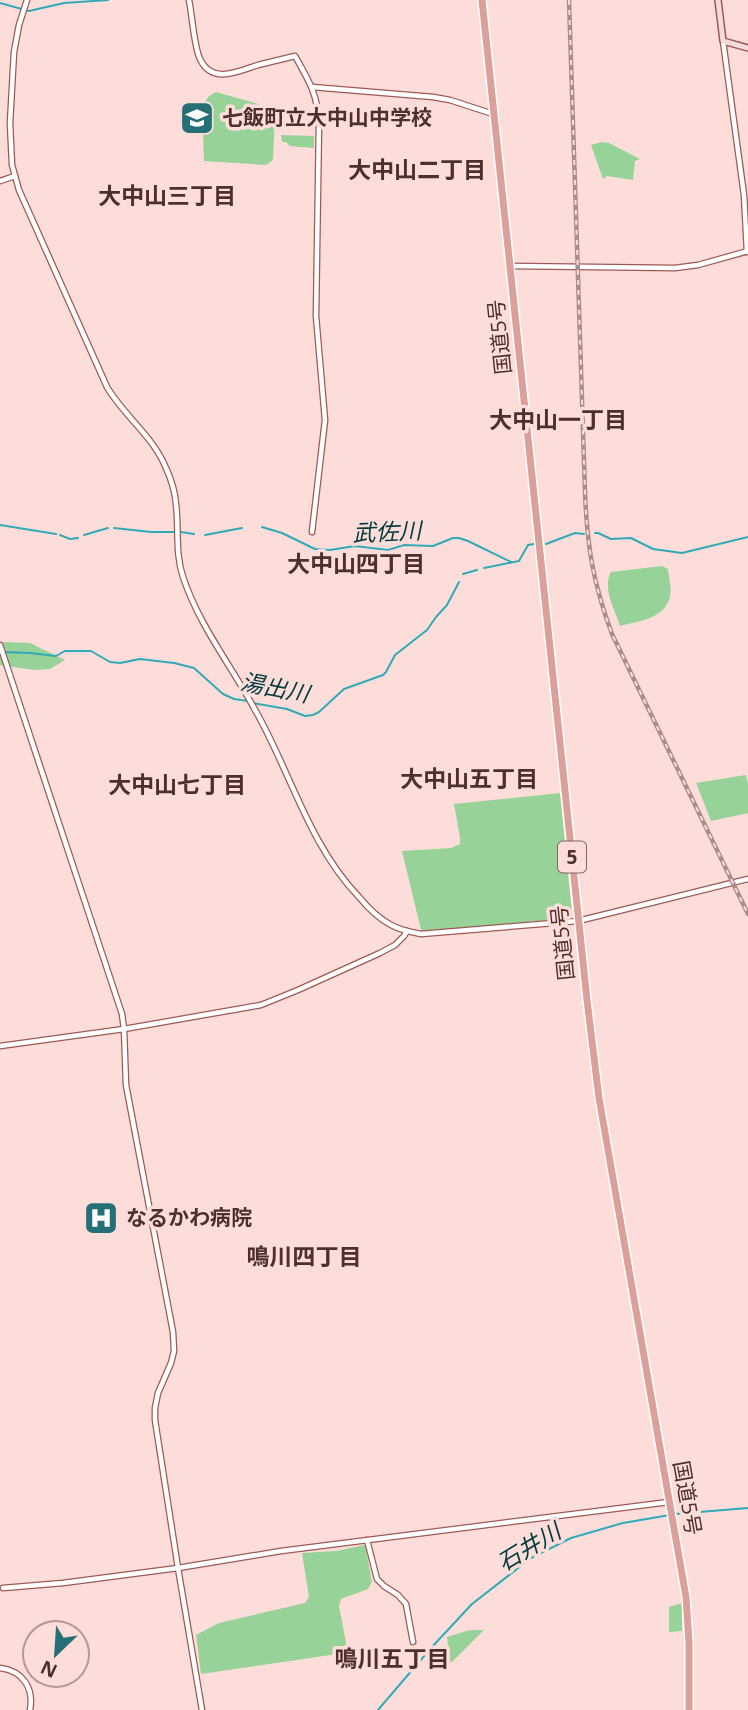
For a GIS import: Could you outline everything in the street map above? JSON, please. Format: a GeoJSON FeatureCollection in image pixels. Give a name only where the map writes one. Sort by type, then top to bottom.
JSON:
{"type":"FeatureCollection","features":[{"type":"Feature","properties":{"kind":"highway","name":"国道5号"},"geometry":{"type":"LineString","coordinates":[[482,0],[598,1094],[687,1597],[689,1710]]}},
{"type":"Feature","properties":{"kind":"main road"},"geometry":{"type":"LineString","coordinates":[[718,0],[723,41],[748,48]]}},
{"type":"Feature","properties":{"kind":"street"},"geometry":{"type":"LineString","coordinates":[[189,0],[200,58],[212,71],[234,74],[295,56],[312,87],[317,103],[316,311],[325,420],[312,532]]}},
{"type":"Feature","properties":{"kind":"street"},"geometry":{"type":"LineString","coordinates":[[26,3],[14,52],[10,114],[11,153],[15,176],[107,387],[121,408],[151,442],[164,464],[176,504],[178,551],[183,578],[205,626],[254,707],[301,808],[345,883],[388,924],[407,932],[439,934],[578,921],[748,879]]}},
{"type":"Feature","properties":{"kind":"street"},"geometry":{"type":"LineString","coordinates":[[510,266],[675,268],[748,252],[742,173],[723,41]]}},
{"type":"Feature","properties":{"kind":"street"},"geometry":{"type":"LineString","coordinates":[[312,87],[433,97],[493,114]]}},
{"type":"Feature","properties":{"kind":"street"},"geometry":{"type":"LineString","coordinates":[[0,181],[15,176]]}},
{"type":"Feature","properties":{"kind":"street"},"geometry":{"type":"LineString","coordinates":[[1,647],[118,1000],[124,1029],[130,1105],[173,1332],[174,1351],[158,1393],[155,1420],[202,1710]]}},
{"type":"Feature","properties":{"kind":"street"},"geometry":{"type":"LineString","coordinates":[[0,1046],[124,1029],[243,1009],[272,1001],[380,953],[395,945],[407,932]]}},
{"type":"Feature","properties":{"kind":"street"},"geometry":{"type":"LineString","coordinates":[[3,1588],[47,1585],[178,1568],[236,1557],[670,1502]]}},
{"type":"Feature","properties":{"kind":"street"},"geometry":{"type":"LineString","coordinates":[[368,1540],[377,1579],[406,1604],[413,1642]]}},
{"type":"Feature","properties":{"kind":"street"},"geometry":{"type":"LineString","coordinates":[[0,1668],[15,1672],[26,1682],[31,1694],[30,1710]]}},
{"type":"Feature","properties":{"kind":"green space"},"geometry":{"type":"Polygon","coordinates":[[[216,92],[266,106],[275,115],[273,160],[266,165],[204,161],[202,106],[209,96],[216,92]]]}},
{"type":"Feature","properties":{"kind":"green space"},"geometry":{"type":"Polygon","coordinates":[[[281,135],[314,136],[314,148],[290,146],[282,142],[281,135]]]}},
{"type":"Feature","properties":{"kind":"green space"},"geometry":{"type":"Polygon","coordinates":[[[602,142],[640,159],[635,161],[633,180],[607,176],[603,179],[591,145],[602,142]]]}},
{"type":"Feature","properties":{"kind":"green space"},"geometry":{"type":"Polygon","coordinates":[[[662,566],[668,569],[670,584],[671,594],[667,604],[657,615],[620,626],[609,592],[611,572],[662,566]]]}},
{"type":"Feature","properties":{"kind":"green space"},"geometry":{"type":"Polygon","coordinates":[[[0,642],[30,643],[65,660],[50,669],[34,670],[0,665],[0,642]]]}},
{"type":"Feature","properties":{"kind":"green space"},"geometry":{"type":"Polygon","coordinates":[[[746,775],[748,813],[711,821],[696,783],[746,775]]]}},
{"type":"Feature","properties":{"kind":"green space"},"geometry":{"type":"Polygon","coordinates":[[[560,793],[572,914],[568,918],[421,930],[402,851],[451,848],[460,844],[454,804],[560,793]]]}},
{"type":"Feature","properties":{"kind":"green space"},"geometry":{"type":"Polygon","coordinates":[[[365,1545],[372,1582],[368,1589],[341,1599],[339,1606],[347,1648],[344,1653],[201,1674],[196,1635],[219,1623],[305,1603],[309,1597],[302,1553],[336,1551],[365,1545]]]}},
{"type":"Feature","properties":{"kind":"green space"},"geometry":{"type":"Polygon","coordinates":[[[682,1603],[682,1631],[669,1632],[669,1607],[682,1603]]]}},
{"type":"Feature","properties":{"kind":"green space"},"geometry":{"type":"Polygon","coordinates":[[[470,1630],[484,1630],[450,1662],[447,1637],[470,1630]]]}},
{"type":"Feature","properties":{"kind":"waterway"},"geometry":{"type":"LineString","coordinates":[[0,3],[29,11],[64,3],[108,0]]}},
{"type":"Feature","properties":{"kind":"waterway","name":"武佐川"},"geometry":{"type":"LineString","coordinates":[[0,525],[56,534]]}},
{"type":"Feature","properties":{"kind":"waterway","name":"武佐川"},"geometry":{"type":"LineString","coordinates":[[262,527],[282,533],[315,549],[330,550],[355,546],[388,550],[404,545],[433,546],[459,538],[511,562]]}},
{"type":"Feature","properties":{"kind":"waterway","name":"武佐川"},"geometry":{"type":"LineString","coordinates":[[84,535],[108,528]]}},
{"type":"Feature","properties":{"kind":"waterway","name":"武佐川"},"geometry":{"type":"LineString","coordinates":[[114,528],[174,532]]}},
{"type":"Feature","properties":{"kind":"waterway","name":"武佐川"},"geometry":{"type":"LineString","coordinates":[[205,535],[242,528]]}},
{"type":"Feature","properties":{"kind":"waterway","name":"武佐川"},"geometry":{"type":"LineString","coordinates":[[181,532],[194,534]]}},
{"type":"Feature","properties":{"kind":"waterway","name":"湯出川"},"geometry":{"type":"LineString","coordinates":[[546,544],[575,533],[584,534]]}},
{"type":"Feature","properties":{"kind":"waterway","name":"湯出川"},"geometry":{"type":"LineString","coordinates":[[595,533],[611,539],[631,538],[653,549],[682,553],[748,537]]}},
{"type":"Feature","properties":{"kind":"waterway","name":"武佐川"},"geometry":{"type":"LineString","coordinates":[[60,535],[70,539],[78,538]]}},
{"type":"Feature","properties":{"kind":"waterway","name":"湯出川"},"geometry":{"type":"LineString","coordinates":[[484,568],[519,561],[528,545],[534,544]]}},
{"type":"Feature","properties":{"kind":"waterway","name":"湯出川"},"geometry":{"type":"LineString","coordinates":[[463,574],[477,570]]}},
{"type":"Feature","properties":{"kind":"waterway","name":"湯出川"},"geometry":{"type":"LineString","coordinates":[[253,703],[287,709],[305,716],[313,715],[344,689],[383,675],[395,655],[427,630],[447,605],[459,582]]}},
{"type":"Feature","properties":{"kind":"waterway","name":"湯出川"},"geometry":{"type":"LineString","coordinates":[[0,652],[56,656],[65,651],[91,651],[110,662],[140,659],[174,663],[194,668],[223,694],[248,701]]}},
{"type":"Feature","properties":{"kind":"waterway","name":"石井川"},"geometry":{"type":"LineString","coordinates":[[675,1514],[748,1508]]}},
{"type":"Feature","properties":{"kind":"waterway","name":"石井川"},"geometry":{"type":"LineString","coordinates":[[378,1710],[472,1604],[531,1558],[571,1538],[623,1523],[670,1515]]}},
{"type":"Feature","properties":{"kind":"railway"},"geometry":{"type":"LineString","coordinates":[[569,0],[585,492],[592,564],[612,634],[748,914]]}},
{"type":"Feature","properties":{"kind":"place","name":"七飯町立大中山中学校"},"geometry":{"type":"Point","coordinates":[197,118]}},
{"type":"Feature","properties":{"kind":"place","name":"なるかわ病院"},"geometry":{"type":"Point","coordinates":[101,1218]}},
{"type":"Feature","properties":{"kind":"district","name":"大中山二丁目"},"geometry":{"type":"Point","coordinates":[417,170]}},
{"type":"Feature","properties":{"kind":"district","name":"大中山三丁目"},"geometry":{"type":"Point","coordinates":[167,196]}},
{"type":"Feature","properties":{"kind":"district","name":"大中山一丁目"},"geometry":{"type":"Point","coordinates":[558,420]}},
{"type":"Feature","properties":{"kind":"district","name":"大中山四丁目"},"geometry":{"type":"Point","coordinates":[356,564]}},
{"type":"Feature","properties":{"kind":"district","name":"大中山五丁目"},"geometry":{"type":"Point","coordinates":[469,779]}},
{"type":"Feature","properties":{"kind":"district","name":"大中山七丁目"},"geometry":{"type":"Point","coordinates":[177,785]}},
{"type":"Feature","properties":{"kind":"district","name":"鳴川四丁目"},"geometry":{"type":"Point","coordinates":[304,1257]}},
{"type":"Feature","properties":{"kind":"district","name":"鳴川五丁目"},"geometry":{"type":"Point","coordinates":[392,1659]}}]}
